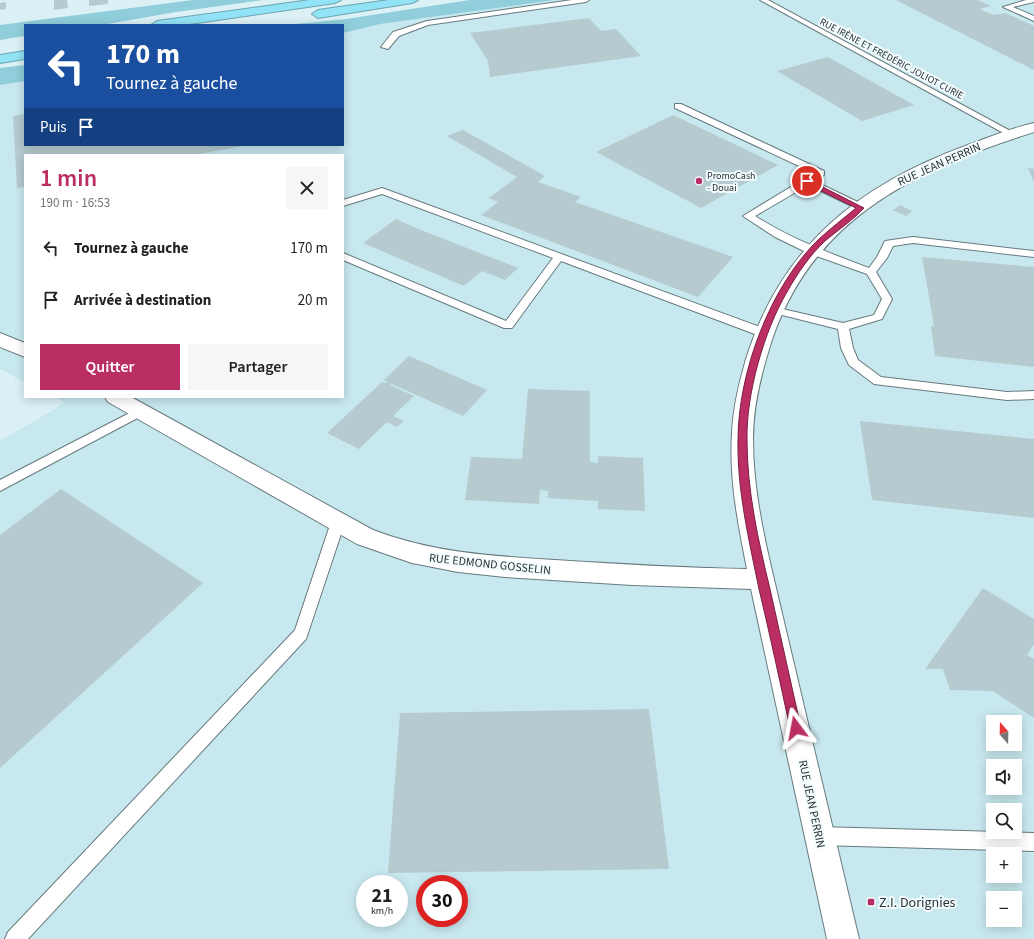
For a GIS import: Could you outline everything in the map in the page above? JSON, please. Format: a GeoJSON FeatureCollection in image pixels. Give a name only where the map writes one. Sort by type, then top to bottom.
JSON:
{"type":"FeatureCollection","features":[{"type":"Feature","properties":{"kind":"highway"},"geometry":{"type":"LineString","coordinates":[[164,24],[336,0]]}},
{"type":"Feature","properties":{"kind":"highway"},"geometry":{"type":"LineString","coordinates":[[244,24],[412,0]]}},
{"type":"Feature","properties":{"kind":"highway"},"geometry":{"type":"LineString","coordinates":[[0,47],[24,44]]}},
{"type":"Feature","properties":{"kind":"highway"},"geometry":{"type":"LineString","coordinates":[[0,59],[24,55]]}},
{"type":"Feature","properties":{"kind":"street","name":"RUE JEAN PERRIN"},"geometry":{"type":"LineString","coordinates":[[843,939],[761,579],[747,503],[742,438],[751,378],[764,333],[774,310],[791,279],[812,251],[833,230],[860,208],[901,180],[925,168],[1034,127]]}},
{"type":"Feature","properties":{"kind":"street"},"geometry":{"type":"LineString","coordinates":[[0,339],[24,351]]}},
{"type":"Feature","properties":{"kind":"street","name":"RUE EDMOND GOSSELIN"},"geometry":{"type":"LineString","coordinates":[[117,398],[365,537],[390,548],[441,561],[611,574],[761,579]]}},
{"type":"Feature","properties":{"kind":"lane"},"geometry":{"type":"LineString","coordinates":[[386,47],[396,34],[410,27],[428,23],[586,0]]}},
{"type":"Feature","properties":{"kind":"lane","name":"RUE IRÈNE ET FRÉDÉRIC JOLIOT CURIE"},"geometry":{"type":"LineString","coordinates":[[763,0],[1012,134]]}},
{"type":"Feature","properties":{"kind":"lane"},"geometry":{"type":"LineString","coordinates":[[1034,0],[1006,7],[1034,20]]}},
{"type":"Feature","properties":{"kind":"lane"},"geometry":{"type":"LineString","coordinates":[[678,106],[821,173],[748,216],[778,235],[812,251],[871,272],[887,299],[878,318],[844,327],[774,310]]}},
{"type":"Feature","properties":{"kind":"lane"},"geometry":{"type":"LineString","coordinates":[[807,181],[860,208]]}},
{"type":"Feature","properties":{"kind":"lane"},"geometry":{"type":"LineString","coordinates":[[344,203],[382,191],[764,333]]}},
{"type":"Feature","properties":{"kind":"lane"},"geometry":{"type":"LineString","coordinates":[[871,272],[882,258],[890,243],[913,240],[1034,254]]}},
{"type":"Feature","properties":{"kind":"lane"},"geometry":{"type":"LineString","coordinates":[[344,256],[508,326],[559,257]]}},
{"type":"Feature","properties":{"kind":"lane"},"geometry":{"type":"LineString","coordinates":[[844,327],[847,348],[853,362],[878,380],[1007,396],[1034,395]]}},
{"type":"Feature","properties":{"kind":"lane"},"geometry":{"type":"LineString","coordinates":[[0,486],[141,411]]}},
{"type":"Feature","properties":{"kind":"lane"},"geometry":{"type":"LineString","coordinates":[[15,939],[301,634],[338,522]]}},
{"type":"Feature","properties":{"kind":"lane"},"geometry":{"type":"LineString","coordinates":[[819,836],[1034,842]]}},
{"type":"Feature","properties":{"kind":"shaded area"},"geometry":{"type":"Polygon","coordinates":[[[193,0],[263,0],[176,12],[108,24],[24,24],[24,36],[0,40],[0,25],[193,0]]]}},
{"type":"Feature","properties":{"kind":"shaded area"},"geometry":{"type":"Polygon","coordinates":[[[470,0],[555,0],[380,24],[344,33],[344,24],[296,24],[346,19],[470,0]]]}},
{"type":"Feature","properties":{"kind":"shaded area"},"geometry":{"type":"Polygon","coordinates":[[[555,0],[1034,0],[1034,939],[0,939],[0,441],[65,403],[57,398],[344,398],[344,154],[24,154],[24,381],[0,369],[0,85],[24,81],[24,146],[344,146],[344,32],[380,24],[555,0]]]}},
{"type":"Feature","properties":{"kind":"shaded area"},"geometry":{"type":"Polygon","coordinates":[[[24,65],[24,81],[0,85],[0,68],[24,65]]]}},
{"type":"Feature","properties":{"kind":"building"},"geometry":{"type":"Polygon","coordinates":[[[54,0],[67,0],[68,8],[54,10],[54,0]]]}},
{"type":"Feature","properties":{"kind":"building"},"geometry":{"type":"Polygon","coordinates":[[[89,0],[108,0],[108,4],[89,6],[89,0]]]}},
{"type":"Feature","properties":{"kind":"building"},"geometry":{"type":"Polygon","coordinates":[[[896,0],[978,0],[991,6],[979,9],[994,15],[1005,13],[1034,26],[1034,70],[896,0]]]}},
{"type":"Feature","properties":{"kind":"building"},"geometry":{"type":"Polygon","coordinates":[[[6,2],[6,9],[0,10],[0,3],[6,2]]]}},
{"type":"Feature","properties":{"kind":"building"},"geometry":{"type":"Polygon","coordinates":[[[589,18],[601,31],[616,29],[641,56],[490,77],[488,61],[470,33],[589,18]]]}},
{"type":"Feature","properties":{"kind":"building"},"geometry":{"type":"Polygon","coordinates":[[[828,57],[914,105],[862,121],[777,71],[828,57]]]}},
{"type":"Feature","properties":{"kind":"building"},"geometry":{"type":"Polygon","coordinates":[[[24,114],[24,146],[243,146],[199,154],[24,154],[24,187],[17,188],[13,116],[24,114]]]}},
{"type":"Feature","properties":{"kind":"building"},"geometry":{"type":"Polygon","coordinates":[[[673,115],[778,165],[701,208],[596,152],[673,115]]]}},
{"type":"Feature","properties":{"kind":"building"},"geometry":{"type":"Polygon","coordinates":[[[463,130],[545,176],[538,182],[581,197],[575,202],[733,257],[698,297],[481,215],[498,202],[489,198],[517,177],[447,136],[463,130]]]}},
{"type":"Feature","properties":{"kind":"building"},"geometry":{"type":"Polygon","coordinates":[[[1028,168],[1034,169],[1034,182],[1028,168]]]}},
{"type":"Feature","properties":{"kind":"building"},"geometry":{"type":"Polygon","coordinates":[[[900,205],[912,211],[906,216],[893,210],[900,205]]]}},
{"type":"Feature","properties":{"kind":"building"},"geometry":{"type":"Polygon","coordinates":[[[396,219],[518,268],[505,280],[482,271],[464,286],[363,243],[396,219]]]}},
{"type":"Feature","properties":{"kind":"building"},"geometry":{"type":"Polygon","coordinates":[[[922,257],[1034,267],[1034,367],[935,356],[931,326],[934,326],[922,257]]]}},
{"type":"Feature","properties":{"kind":"building"},"geometry":{"type":"Polygon","coordinates":[[[409,356],[487,390],[463,416],[392,384],[390,385],[414,396],[393,416],[404,421],[397,427],[387,422],[359,449],[327,433],[382,382],[388,382],[384,380],[409,356]]]}},
{"type":"Feature","properties":{"kind":"building"},"geometry":{"type":"Polygon","coordinates":[[[528,389],[590,391],[590,462],[598,463],[598,456],[643,458],[645,511],[598,509],[598,501],[548,498],[548,491],[540,490],[539,504],[465,500],[471,457],[522,459],[528,389]]]}},
{"type":"Feature","properties":{"kind":"building"},"geometry":{"type":"Polygon","coordinates":[[[860,421],[1034,439],[1034,518],[872,500],[860,421]]]}},
{"type":"Feature","properties":{"kind":"building"},"geometry":{"type":"Polygon","coordinates":[[[61,489],[203,583],[0,768],[0,535],[61,489]]]}},
{"type":"Feature","properties":{"kind":"building"},"geometry":{"type":"Polygon","coordinates":[[[983,588],[1034,619],[1034,644],[1027,655],[1034,659],[1034,718],[993,691],[950,690],[943,669],[925,669],[983,588]]]}},
{"type":"Feature","properties":{"kind":"building"},"geometry":{"type":"Polygon","coordinates":[[[649,709],[669,869],[388,873],[400,713],[649,709]]]}},
{"type":"Feature","properties":{"kind":"place","name":"PromoCash - Douai"},"geometry":{"type":"Point","coordinates":[699,181]}},
{"type":"Feature","properties":{"kind":"place","name":"Z.I. Dorignies"},"geometry":{"type":"Point","coordinates":[871,902]}},
{"type":"Feature","properties":{"kind":"route"},"geometry":{"type":"LineString","coordinates":[[796,728],[751,530],[743,466],[742,438],[747,396],[756,355],[768,321],[783,292],[809,255],[821,241],[860,208],[807,181]]}}]}
